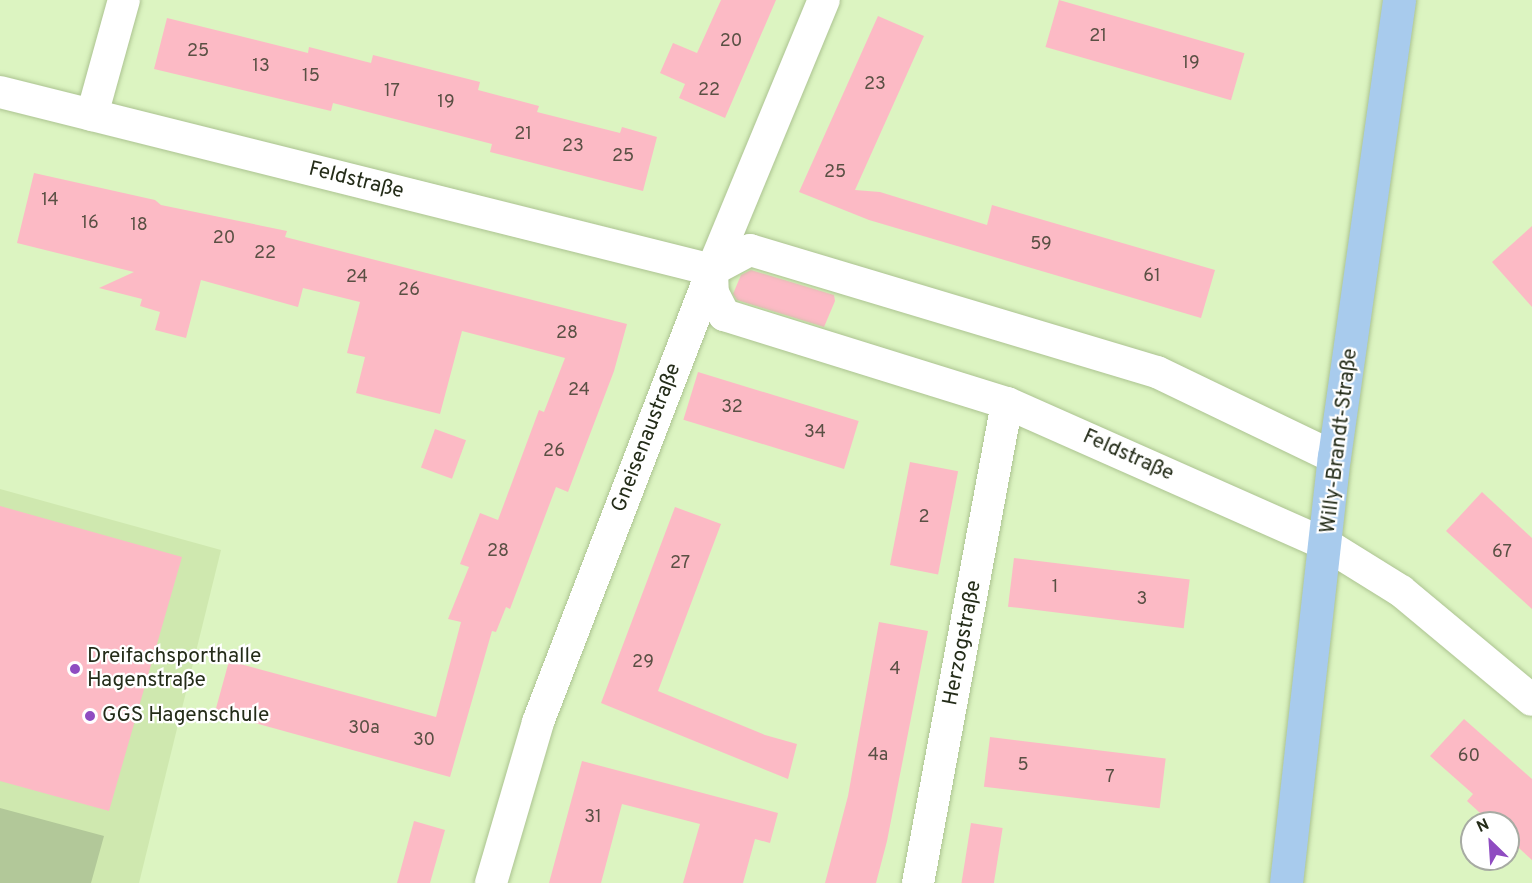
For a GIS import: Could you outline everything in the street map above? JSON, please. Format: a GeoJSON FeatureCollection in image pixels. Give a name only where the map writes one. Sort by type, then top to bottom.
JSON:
{"type":"FeatureCollection","features":[{"type":"Feature","properties":{"kind":"main road","name":"Willy-Brandt-Straße"},"geometry":{"type":"LineString","coordinates":[[1286,883],[1327,545],[1334,457],[1399,0]]}},
{"type":"Feature","properties":{"kind":"street"},"geometry":{"type":"LineString","coordinates":[[92,115],[124,0]]}},
{"type":"Feature","properties":{"kind":"street","name":"Gneisenaustraße"},"geometry":{"type":"LineString","coordinates":[[491,883],[538,722],[712,270],[824,0]]}},
{"type":"Feature","properties":{"kind":"street","name":"Feldstraße"},"geometry":{"type":"LineString","coordinates":[[0,92],[712,270],[713,293],[724,315],[1007,403],[1327,545],[1401,591],[1532,700]]}},
{"type":"Feature","properties":{"kind":"street"},"geometry":{"type":"LineString","coordinates":[[712,270],[750,250],[1157,372],[1334,457]]}},
{"type":"Feature","properties":{"kind":"street","name":"Herzogstraße"},"geometry":{"type":"LineString","coordinates":[[918,883],[1007,403]]}},
{"type":"Feature","properties":{"kind":"shaded area","name":"GGS Hagenschule"},"geometry":{"type":"Polygon","coordinates":[[[0,489],[221,550],[139,883],[0,883],[0,489]]]}},
{"type":"Feature","properties":{"kind":"shaded area"},"geometry":{"type":"Polygon","coordinates":[[[0,808],[104,836],[91,883],[0,883],[0,808]]]}},
{"type":"Feature","properties":{"kind":"building"},"geometry":{"type":"Polygon","coordinates":[[[721,0],[776,0],[725,118],[679,98],[685,84],[660,73],[673,43],[697,53],[721,0]]]}},
{"type":"Feature","properties":{"kind":"building"},"geometry":{"type":"Polygon","coordinates":[[[1059,0],[1245,53],[1231,100],[1045,47],[1059,0]]]}},
{"type":"Feature","properties":{"kind":"building"},"geometry":{"type":"Polygon","coordinates":[[[878,16],[924,36],[855,190],[880,192],[987,225],[992,205],[1215,270],[1201,318],[869,220],[799,192],[878,16]]]}},
{"type":"Feature","properties":{"kind":"building"},"geometry":{"type":"Polygon","coordinates":[[[167,18],[308,53],[309,47],[371,63],[373,55],[480,82],[478,90],[539,106],[537,112],[620,133],[622,127],[657,137],[643,191],[490,152],[492,144],[333,103],[331,111],[154,69],[167,18]]]}},
{"type":"Feature","properties":{"kind":"building"},"geometry":{"type":"Polygon","coordinates":[[[34,173],[155,200],[161,205],[287,231],[285,237],[627,324],[614,371],[568,492],[556,487],[510,609],[506,607],[496,632],[492,631],[450,777],[215,712],[229,661],[436,717],[461,622],[448,619],[469,567],[460,564],[480,513],[498,520],[539,410],[544,412],[565,358],[462,331],[440,414],[356,393],[365,357],[347,353],[360,302],[303,288],[298,307],[201,280],[186,338],[155,330],[160,312],[140,306],[142,299],[99,288],[134,272],[17,243],[34,173]]]}},
{"type":"Feature","properties":{"kind":"building"},"geometry":{"type":"Polygon","coordinates":[[[1532,226],[1532,307],[1492,262],[1532,226]]]}},
{"type":"Feature","properties":{"kind":"building"},"geometry":{"type":"Polygon","coordinates":[[[751,270],[834,295],[835,301],[824,327],[737,300],[733,294],[741,275],[751,270]]]}},
{"type":"Feature","properties":{"kind":"building"},"geometry":{"type":"Polygon","coordinates":[[[698,372],[859,421],[844,469],[683,420],[698,372]]]}},
{"type":"Feature","properties":{"kind":"building"},"geometry":{"type":"Polygon","coordinates":[[[435,429],[466,440],[452,479],[421,468],[435,429]]]}},
{"type":"Feature","properties":{"kind":"building"},"geometry":{"type":"Polygon","coordinates":[[[910,462],[958,471],[938,574],[890,565],[910,462]]]}},
{"type":"Feature","properties":{"kind":"building"},"geometry":{"type":"Polygon","coordinates":[[[1482,492],[1532,538],[1532,609],[1446,531],[1482,492]]]}},
{"type":"Feature","properties":{"kind":"building","name":"Dreifachsporthalle Hagenstraße"},"geometry":{"type":"Polygon","coordinates":[[[0,506],[182,557],[109,811],[0,781],[0,506]]]}},
{"type":"Feature","properties":{"kind":"building"},"geometry":{"type":"Polygon","coordinates":[[[675,507],[721,524],[658,691],[765,735],[797,744],[788,779],[601,703],[675,507]]]}},
{"type":"Feature","properties":{"kind":"building"},"geometry":{"type":"Polygon","coordinates":[[[1014,558],[1190,580],[1184,628],[1008,607],[1014,558]]]}},
{"type":"Feature","properties":{"kind":"building"},"geometry":{"type":"Polygon","coordinates":[[[879,622],[928,631],[887,841],[876,883],[825,883],[848,796],[879,622]]]}},
{"type":"Feature","properties":{"kind":"building"},"geometry":{"type":"Polygon","coordinates":[[[1464,719],[1532,779],[1532,860],[1520,849],[1520,811],[1478,811],[1467,801],[1473,794],[1430,756],[1464,719]]]}},
{"type":"Feature","properties":{"kind":"building"},"geometry":{"type":"Polygon","coordinates":[[[990,737],[1166,759],[1160,808],[984,787],[990,737]]]}},
{"type":"Feature","properties":{"kind":"building"},"geometry":{"type":"Polygon","coordinates":[[[582,761],[778,813],[770,843],[755,839],[743,883],[683,883],[700,824],[622,804],[601,883],[549,883],[582,761]]]}},
{"type":"Feature","properties":{"kind":"building"},"geometry":{"type":"Polygon","coordinates":[[[414,821],[445,830],[430,883],[397,883],[414,821]]]}},
{"type":"Feature","properties":{"kind":"building"},"geometry":{"type":"Polygon","coordinates":[[[971,823],[1003,828],[994,883],[961,883],[971,823]]]}},
{"type":"Feature","properties":{"kind":"place","name":"Dreifachsporthalle Hagenstraße"},"geometry":{"type":"Point","coordinates":[75,669]}},
{"type":"Feature","properties":{"kind":"place","name":"GGS Hagenschule"},"geometry":{"type":"Point","coordinates":[90,716]}}]}
